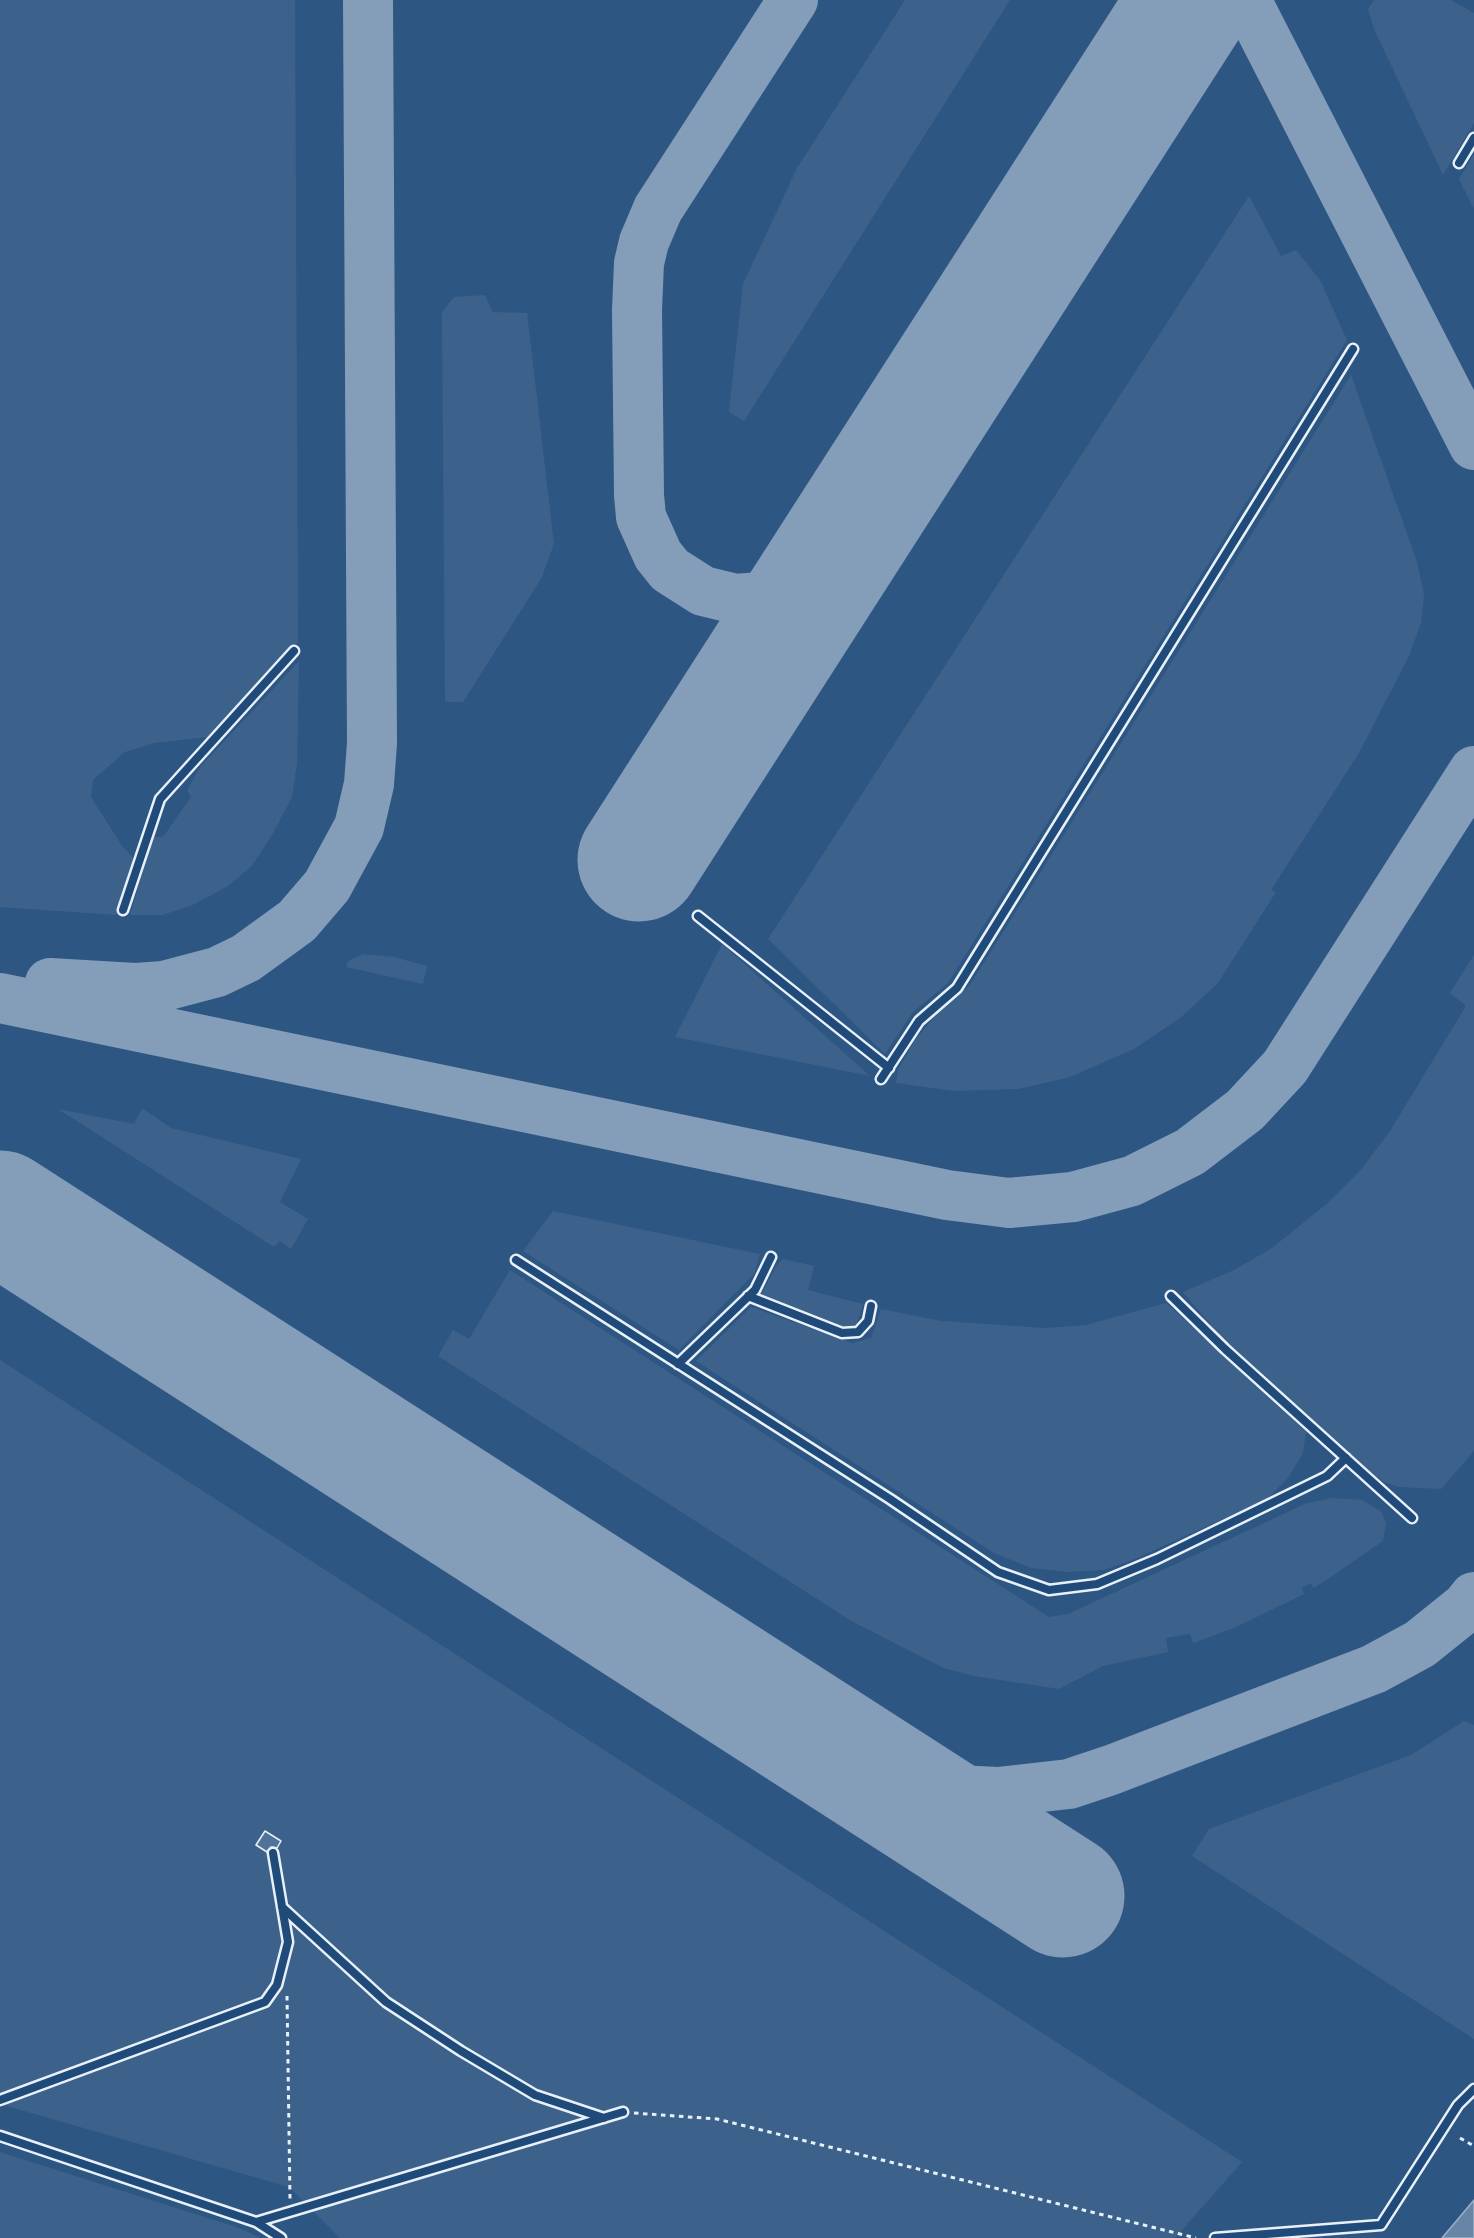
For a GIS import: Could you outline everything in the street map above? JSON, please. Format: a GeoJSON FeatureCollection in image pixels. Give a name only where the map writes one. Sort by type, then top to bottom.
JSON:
{"type":"FeatureCollection","features":[{"type":"Feature","properties":{"kind":"lane"},"geometry":{"type":"LineString","coordinates":[[1460,163],[1474,138]]}},
{"type":"Feature","properties":{"kind":"lane"},"geometry":{"type":"LineString","coordinates":[[882,1079],[919,1021],[957,988],[1353,349]]}},
{"type":"Feature","properties":{"kind":"lane"},"geometry":{"type":"LineString","coordinates":[[123,910],[160,799],[294,651]]}},
{"type":"Feature","properties":{"kind":"lane"},"geometry":{"type":"LineString","coordinates":[[698,916],[889,1068]]}},
{"type":"Feature","properties":{"kind":"lane"},"geometry":{"type":"LineString","coordinates":[[678,1364],[755,1290],[771,1257]]}},
{"type":"Feature","properties":{"kind":"lane"},"geometry":{"type":"LineString","coordinates":[[516,1260],[890,1499],[998,1572],[1048,1590],[1097,1584],[1157,1559],[1327,1476],[1346,1458]]}},
{"type":"Feature","properties":{"kind":"lane"},"geometry":{"type":"LineString","coordinates":[[748,1296],[842,1333],[858,1332],[868,1321],[871,1306]]}},
{"type":"Feature","properties":{"kind":"lane"},"geometry":{"type":"LineString","coordinates":[[1171,1296],[1412,1518]]}},
{"type":"Feature","properties":{"kind":"lane"},"geometry":{"type":"LineString","coordinates":[[0,2100],[266,2002],[277,1985],[284,1965],[288,1942],[273,1852]]}},
{"type":"Feature","properties":{"kind":"lane"},"geometry":{"type":"LineString","coordinates":[[282,1907],[386,2002],[442,2039],[535,2095],[604,2118]]}},
{"type":"Feature","properties":{"kind":"lane"},"geometry":{"type":"LineString","coordinates":[[1215,2238],[1381,2225],[1458,2105],[1474,2089]]}},
{"type":"Feature","properties":{"kind":"lane"},"geometry":{"type":"LineString","coordinates":[[256,2222],[623,2112]]}},
{"type":"Feature","properties":{"kind":"lane"},"geometry":{"type":"LineString","coordinates":[[0,2136],[256,2222],[281,2238]]}},
{"type":"Feature","properties":{"kind":"path"},"geometry":{"type":"LineString","coordinates":[[287,1988],[290,2212]]}},
{"type":"Feature","properties":{"kind":"path"},"geometry":{"type":"LineString","coordinates":[[623,2112],[717,2119],[1196,2238]]}},
{"type":"Feature","properties":{"kind":"path"},"geometry":{"type":"LineString","coordinates":[[1460,2138],[1474,2146]]}},
{"type":"Feature","properties":{"kind":"shaded area"},"geometry":{"type":"Polygon","coordinates":[[[0,0],[1474,0],[1474,2238],[0,2238],[0,0]]]}},
{"type":"Feature","properties":{"kind":"shaded area"},"geometry":{"type":"Polygon","coordinates":[[[0,0],[295,0],[298,642],[208,737],[154,743],[125,752],[93,780],[91,797],[122,846],[134,859],[116,915],[0,907],[0,0]]]}},
{"type":"Feature","properties":{"kind":"shaded area"},"geometry":{"type":"Polygon","coordinates":[[[905,0],[1010,0],[744,421],[729,412],[743,284],[797,168],[905,0]]]}},
{"type":"Feature","properties":{"kind":"shaded area"},"geometry":{"type":"Polygon","coordinates":[[[1374,0],[1451,0],[1474,13],[1474,123],[1443,175],[1374,29],[1368,9],[1374,0]]]}},
{"type":"Feature","properties":{"kind":"shaded area"},"geometry":{"type":"Polygon","coordinates":[[[1474,154],[1474,209],[1459,179],[1474,154]]]}},
{"type":"Feature","properties":{"kind":"shaded area"},"geometry":{"type":"Polygon","coordinates":[[[1249,196],[1281,256],[1296,250],[1320,280],[1347,340],[948,983],[913,1012],[885,1054],[768,939],[1249,196]]]}},
{"type":"Feature","properties":{"kind":"shaded area"},"geometry":{"type":"Polygon","coordinates":[[[485,295],[493,312],[527,313],[554,544],[541,579],[463,702],[445,702],[442,312],[454,297],[485,295]]]}},
{"type":"Feature","properties":{"kind":"shaded area"},"geometry":{"type":"Polygon","coordinates":[[[1351,375],[1417,562],[1424,595],[1421,623],[1409,656],[1359,753],[1271,890],[1276,892],[1218,983],[1180,1018],[1134,1049],[1070,1077],[1019,1089],[954,1091],[896,1083],[898,1070],[915,1040],[937,1014],[970,985],[1351,375]]]}},
{"type":"Feature","properties":{"kind":"shaded area"},"geometry":{"type":"Polygon","coordinates":[[[299,661],[297,763],[292,797],[252,866],[228,886],[195,904],[163,915],[130,915],[153,837],[163,837],[191,797],[187,790],[201,766],[299,661]]]}},
{"type":"Feature","properties":{"kind":"shaded area"},"geometry":{"type":"Polygon","coordinates":[[[722,944],[870,1076],[675,1037],[722,944]]]}},
{"type":"Feature","properties":{"kind":"shaded area"},"geometry":{"type":"Polygon","coordinates":[[[363,954],[394,957],[427,966],[423,984],[346,967],[348,961],[363,954]]]}},
{"type":"Feature","properties":{"kind":"shaded area"},"geometry":{"type":"Polygon","coordinates":[[[1474,955],[1474,1451],[1441,1489],[1399,1487],[1384,1482],[1341,1449],[1223,1339],[1183,1292],[1234,1270],[1272,1248],[1329,1202],[1360,1171],[1390,1131],[1466,1006],[1450,993],[1474,955]]]}},
{"type":"Feature","properties":{"kind":"shaded area"},"geometry":{"type":"Polygon","coordinates":[[[142,1108],[171,1128],[301,1159],[280,1202],[308,1219],[291,1249],[280,1241],[274,1247],[58,1109],[134,1124],[142,1108]]]}},
{"type":"Feature","properties":{"kind":"shaded area"},"geometry":{"type":"Polygon","coordinates":[[[553,1211],[760,1254],[754,1274],[679,1350],[523,1251],[553,1211]]]}},
{"type":"Feature","properties":{"kind":"shaded area"},"geometry":{"type":"Polygon","coordinates":[[[783,1259],[814,1266],[808,1290],[863,1304],[856,1326],[849,1329],[840,1327],[765,1299],[762,1293],[777,1265],[783,1259]]]}},
{"type":"Feature","properties":{"kind":"shaded area"},"geometry":{"type":"Polygon","coordinates":[[[510,1270],[1049,1617],[1068,1614],[1307,1503],[1333,1498],[1362,1500],[1382,1512],[1386,1524],[1383,1541],[1313,1588],[1311,1583],[1302,1588],[1304,1594],[1234,1628],[1193,1643],[1190,1634],[1166,1638],[1168,1652],[1103,1666],[1059,1689],[974,1676],[944,1668],[853,1622],[438,1356],[453,1330],[469,1339],[510,1270]]]}},
{"type":"Feature","properties":{"kind":"shaded area"},"geometry":{"type":"Polygon","coordinates":[[[1166,1303],[1306,1432],[1303,1453],[1288,1478],[1267,1499],[1130,1561],[1103,1570],[1068,1572],[1031,1568],[994,1553],[696,1361],[751,1307],[852,1343],[871,1338],[881,1309],[941,1321],[1045,1328],[1086,1325],[1166,1303]]]}},
{"type":"Feature","properties":{"kind":"shaded area"},"geometry":{"type":"Polygon","coordinates":[[[0,1360],[1242,2162],[1175,2238],[340,2238],[289,2187],[0,2104],[0,1360]]]}},
{"type":"Feature","properties":{"kind":"shaded area"},"geometry":{"type":"Polygon","coordinates":[[[1464,1721],[1474,1725],[1474,2039],[1192,1856],[1209,1829],[1411,1755],[1464,1721]]]}},
{"type":"Feature","properties":{"kind":"shaded area"},"geometry":{"type":"Polygon","coordinates":[[[0,2152],[236,2227],[261,2238],[0,2238],[0,2152]]]}},
{"type":"Feature","properties":{"kind":"shaded area"},"geometry":{"type":"Polygon","coordinates":[[[1474,2200],[1474,2238],[1442,2238],[1474,2200]]]}},
{"type":"Feature","properties":{"kind":"building"},"geometry":{"type":"Polygon","coordinates":[[[265,1831],[281,1841],[277,1848],[271,1847],[267,1852],[256,1845],[265,1831]]]}},
{"type":"Feature","properties":{"kind":"taxiway"},"geometry":{"type":"LineString","coordinates":[[50,983],[135,988],[164,986],[217,972],[246,958],[297,921],[327,886],[359,827],[369,784],[372,743],[368,0]]}},
{"type":"Feature","properties":{"kind":"taxiway"},"geometry":{"type":"LineString","coordinates":[[793,0],[658,209],[644,242],[639,263],[637,310],[639,495],[641,517],[658,555],[670,570],[703,591],[736,599],[772,596],[804,581],[829,561]]}},
{"type":"Feature","properties":{"kind":"taxiway"},"geometry":{"type":"LineString","coordinates":[[1246,0],[1474,445]]}},
{"type":"Feature","properties":{"kind":"taxiway"},"geometry":{"type":"LineString","coordinates":[[0,998],[947,1195],[1009,1203],[1073,1197],[1132,1181],[1190,1152],[1245,1110],[1285,1067],[1474,771]]}},
{"type":"Feature","properties":{"kind":"taxiway"},"geometry":{"type":"LineString","coordinates":[[810,1733],[909,1781],[956,1790],[998,1792],[1069,1784],[1374,1669],[1420,1644],[1466,1607],[1474,1597]]}},
{"type":"Feature","properties":{"kind":"runway"},"geometry":{"type":"LineString","coordinates":[[639,860],[1191,0]]}},
{"type":"Feature","properties":{"kind":"runway"},"geometry":{"type":"LineString","coordinates":[[0,1212],[1063,1896]]}}]}
